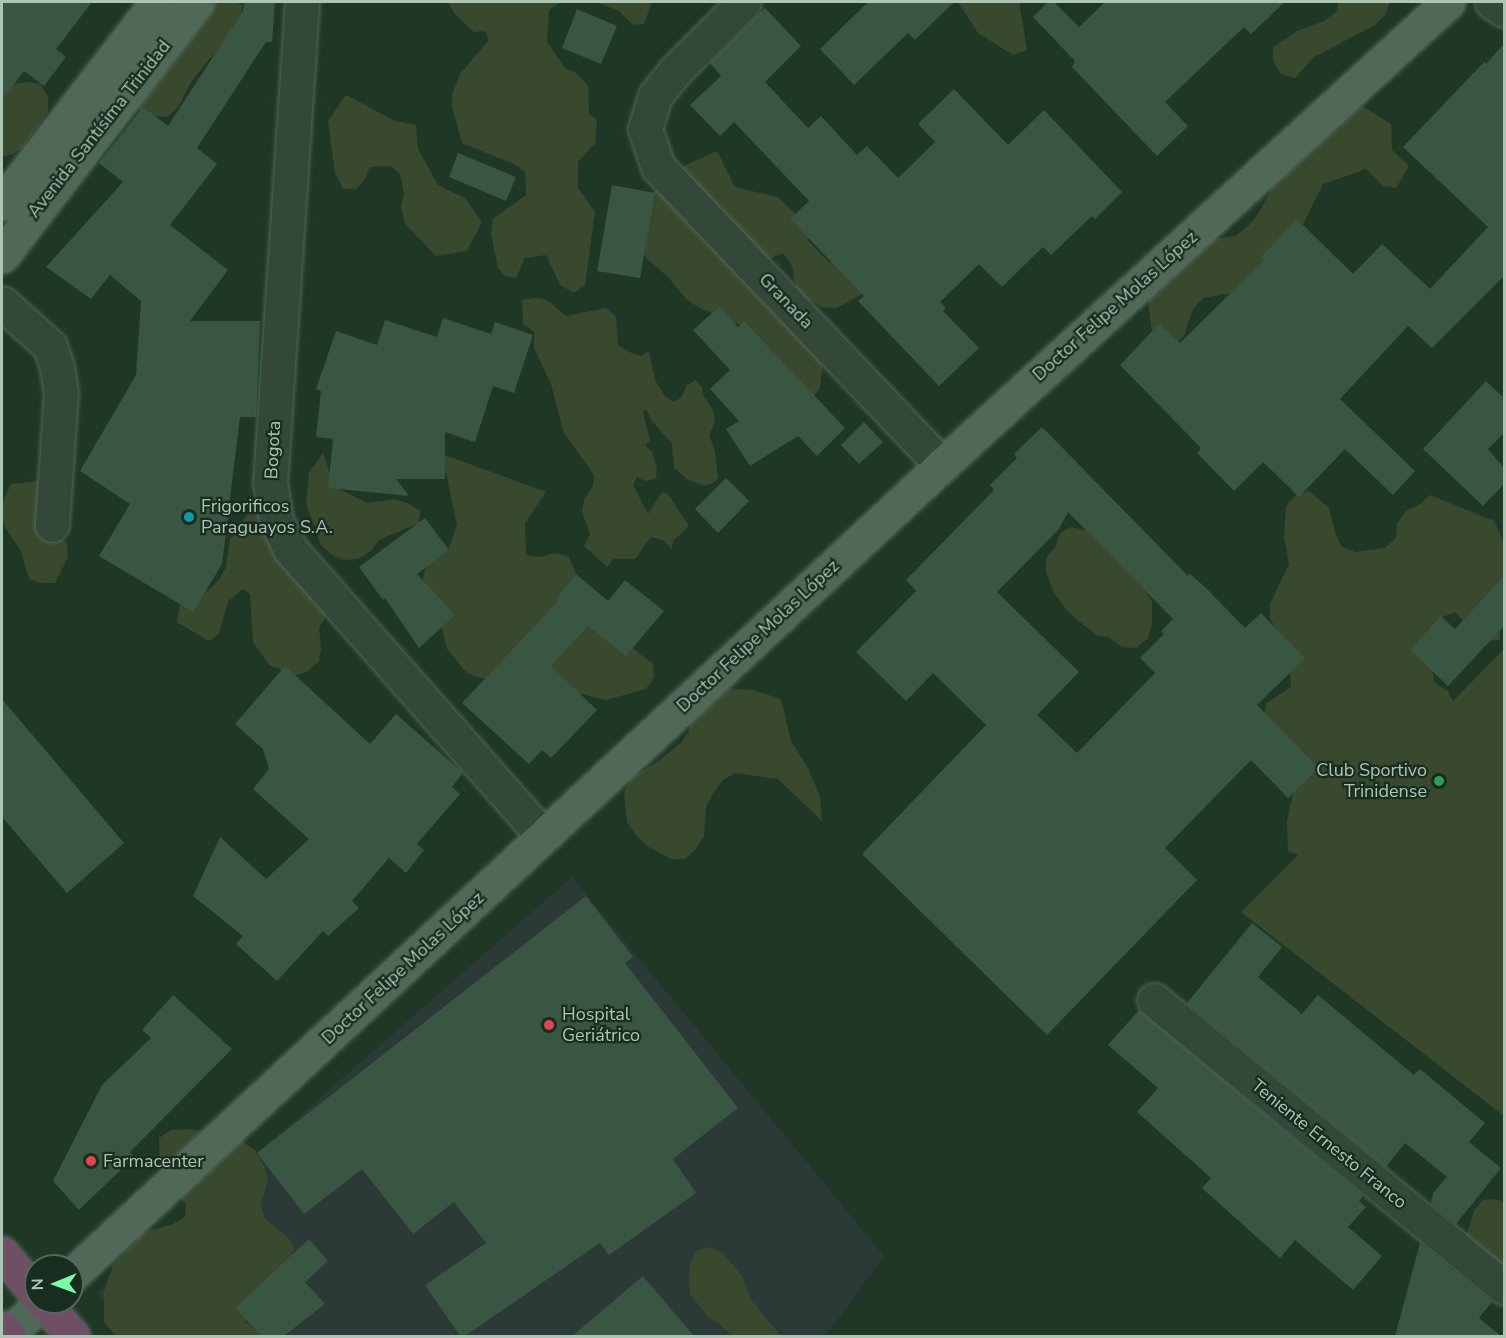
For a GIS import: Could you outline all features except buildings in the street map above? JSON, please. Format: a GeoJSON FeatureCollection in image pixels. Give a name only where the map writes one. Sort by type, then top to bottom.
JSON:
{"type":"FeatureCollection","features":[{"type":"Feature","properties":{"kind":"highway"},"geometry":{"type":"LineString","coordinates":[[2,1253],[24,1281]]}},
{"type":"Feature","properties":{"kind":"highway"},"geometry":{"type":"LineString","coordinates":[[52,1314],[73,1336]]}},
{"type":"Feature","properties":{"kind":"main road","name":"Avenida Santísima Trinidad"},"geometry":{"type":"LineString","coordinates":[[2,203],[157,2]]}},
{"type":"Feature","properties":{"kind":"main road","name":"Avenida Santísima Trinidad"},"geometry":{"type":"LineString","coordinates":[[2,256],[197,2]]}},
{"type":"Feature","properties":{"kind":"main road","name":"Doctor Felipe Molas López"},"geometry":{"type":"LineString","coordinates":[[84,1264],[942,465],[1448,2]]}},
{"type":"Feature","properties":{"kind":"main road"},"geometry":{"type":"LineString","coordinates":[[5,1334],[27,1314]]}},
{"type":"Feature","properties":{"kind":"street","name":"Bogota"},"geometry":{"type":"LineString","coordinates":[[302,2],[270,482],[276,520],[290,549],[543,836]]}},
{"type":"Feature","properties":{"kind":"street","name":"Granada"},"geometry":{"type":"LineString","coordinates":[[744,2],[676,70],[655,96],[645,129],[657,167],[942,465]]}},
{"type":"Feature","properties":{"kind":"street"},"geometry":{"type":"LineString","coordinates":[[1492,2],[1504,10]]}},
{"type":"Feature","properties":{"kind":"street"},"geometry":{"type":"LineString","coordinates":[[2,303],[50,346],[61,392],[52,525]]}},
{"type":"Feature","properties":{"kind":"street","name":"Teniente Ernesto Franco"},"geometry":{"type":"LineString","coordinates":[[1154,1000],[1504,1288]]}},
{"type":"Feature","properties":{"kind":"shaded area","name":"Hospital Geriátrico"},"geometry":{"type":"Polygon","coordinates":[[[572,877],[884,1256],[826,1336],[136,1336],[97,1293],[572,877]]]}},
{"type":"Feature","properties":{"kind":"green space"},"geometry":{"type":"Polygon","coordinates":[[[205,2],[235,2],[242,5],[240,33],[209,59],[191,82],[178,107],[167,117],[153,116],[138,109],[135,95],[205,2]]]}},
{"type":"Feature","properties":{"kind":"green space"},"geometry":{"type":"Polygon","coordinates":[[[448,2],[560,2],[549,10],[547,42],[565,68],[576,73],[588,86],[589,114],[597,120],[595,143],[578,162],[578,188],[595,212],[585,285],[574,293],[560,285],[546,255],[525,258],[516,278],[505,276],[498,268],[491,234],[493,219],[526,195],[525,172],[516,165],[462,143],[452,107],[452,94],[460,74],[489,40],[485,31],[474,32],[455,14],[448,2]]]}},
{"type":"Feature","properties":{"kind":"green space"},"geometry":{"type":"Polygon","coordinates":[[[597,2],[648,2],[651,5],[644,24],[633,25],[619,11],[597,2]]]}},
{"type":"Feature","properties":{"kind":"green space"},"geometry":{"type":"Polygon","coordinates":[[[958,2],[1019,2],[1027,50],[1013,55],[978,33],[958,2]]]}},
{"type":"Feature","properties":{"kind":"green space"},"geometry":{"type":"Polygon","coordinates":[[[1339,2],[1390,2],[1385,15],[1375,25],[1314,57],[1295,78],[1281,74],[1273,61],[1273,47],[1297,31],[1324,21],[1336,12],[1339,2]]]}},
{"type":"Feature","properties":{"kind":"green space"},"geometry":{"type":"Polygon","coordinates":[[[26,82],[40,84],[48,97],[48,111],[24,147],[13,154],[2,157],[2,99],[12,84],[26,82]]]}},
{"type":"Feature","properties":{"kind":"green space"},"geometry":{"type":"Polygon","coordinates":[[[346,95],[395,121],[416,125],[418,149],[438,185],[465,198],[482,222],[467,251],[436,256],[405,224],[401,206],[404,193],[400,174],[391,166],[370,167],[364,181],[356,189],[343,189],[335,173],[328,121],[346,95]]]}},
{"type":"Feature","properties":{"kind":"green space"},"geometry":{"type":"Polygon","coordinates":[[[1354,101],[1391,124],[1392,150],[1409,166],[1396,188],[1383,186],[1366,169],[1323,184],[1290,251],[1231,293],[1203,298],[1193,309],[1184,335],[1175,345],[1152,333],[1148,303],[1155,273],[1207,240],[1235,236],[1247,227],[1257,216],[1311,114],[1354,101]]]}},
{"type":"Feature","properties":{"kind":"green space"},"geometry":{"type":"Polygon","coordinates":[[[717,151],[735,187],[777,197],[798,216],[808,241],[829,262],[844,263],[887,281],[836,308],[822,307],[797,293],[792,265],[783,253],[769,259],[771,273],[823,361],[820,389],[810,399],[761,340],[738,324],[698,307],[686,299],[668,277],[647,259],[639,247],[645,201],[677,169],[717,151]]]}},
{"type":"Feature","properties":{"kind":"green space"},"geometry":{"type":"Polygon","coordinates":[[[536,298],[547,300],[566,316],[606,308],[616,317],[618,345],[641,356],[649,351],[655,380],[665,396],[673,402],[681,398],[687,385],[696,380],[702,387],[704,397],[713,410],[715,423],[709,435],[715,451],[718,477],[715,482],[704,486],[687,479],[674,468],[672,444],[652,421],[646,409],[643,412],[650,441],[645,445],[652,452],[657,468],[656,478],[646,481],[637,477],[633,485],[648,514],[662,492],[668,494],[689,526],[673,541],[672,549],[663,540],[651,537],[635,559],[613,559],[607,567],[584,546],[590,534],[582,512],[584,500],[593,486],[594,475],[563,431],[551,384],[534,348],[534,332],[523,324],[522,300],[536,298]]]}},
{"type":"Feature","properties":{"kind":"green space"},"geometry":{"type":"Polygon","coordinates":[[[323,453],[332,479],[341,490],[367,503],[394,499],[407,503],[420,510],[419,523],[379,540],[371,551],[358,559],[344,560],[332,555],[321,545],[306,504],[309,473],[323,453]]]}},
{"type":"Feature","properties":{"kind":"green space"},"geometry":{"type":"Polygon","coordinates":[[[442,454],[546,492],[525,523],[526,555],[540,557],[555,553],[568,556],[575,570],[577,596],[630,646],[653,664],[654,677],[646,689],[606,700],[578,693],[553,677],[537,636],[524,637],[492,678],[479,678],[466,672],[447,649],[440,621],[422,581],[426,567],[449,548],[457,525],[442,454]]]}},
{"type":"Feature","properties":{"kind":"green space"},"geometry":{"type":"Polygon","coordinates":[[[38,481],[46,493],[55,535],[67,543],[68,557],[55,583],[41,583],[29,579],[21,551],[5,527],[2,514],[4,499],[11,484],[38,481]]]}},
{"type":"Feature","properties":{"kind":"green space"},"geometry":{"type":"Polygon","coordinates":[[[1309,491],[1329,508],[1336,535],[1342,547],[1356,552],[1385,548],[1396,538],[1397,523],[1406,511],[1419,505],[1430,495],[1494,521],[1504,542],[1504,585],[1499,589],[1500,640],[1486,641],[1474,634],[1455,612],[1442,617],[1434,627],[1431,668],[1435,683],[1448,691],[1453,701],[1504,649],[1504,1116],[1241,912],[1298,855],[1288,851],[1287,821],[1293,793],[1304,782],[1311,770],[1308,756],[1264,719],[1266,703],[1291,687],[1287,644],[1270,619],[1270,604],[1289,564],[1284,536],[1286,506],[1296,495],[1309,491]]]}},
{"type":"Feature","properties":{"kind":"green space"},"geometry":{"type":"Polygon","coordinates":[[[249,512],[261,512],[327,614],[319,628],[321,649],[319,661],[307,672],[295,675],[269,665],[253,642],[250,594],[243,589],[228,601],[219,634],[209,641],[177,622],[180,605],[205,593],[219,580],[226,567],[230,539],[249,512]]]}},
{"type":"Feature","properties":{"kind":"green space"},"geometry":{"type":"Polygon","coordinates":[[[1071,527],[1089,531],[1140,582],[1152,602],[1152,624],[1148,638],[1136,648],[1122,647],[1108,637],[1096,635],[1068,612],[1053,591],[1046,572],[1046,558],[1055,548],[1060,533],[1071,527]]]}},
{"type":"Feature","properties":{"kind":"green space"},"geometry":{"type":"Polygon","coordinates":[[[720,688],[753,690],[781,699],[791,741],[807,766],[820,796],[822,821],[778,779],[735,773],[723,780],[713,793],[706,807],[704,836],[696,849],[685,859],[671,859],[647,846],[636,835],[627,822],[624,793],[630,778],[656,763],[681,743],[689,731],[691,715],[720,688]]]}},
{"type":"Feature","properties":{"kind":"green space"},"geometry":{"type":"Polygon","coordinates":[[[171,1130],[230,1133],[255,1150],[264,1166],[268,1179],[261,1206],[265,1219],[288,1237],[294,1248],[289,1261],[245,1307],[245,1322],[264,1336],[116,1336],[104,1322],[104,1292],[113,1265],[144,1232],[173,1224],[185,1217],[186,1204],[175,1194],[160,1170],[159,1138],[171,1130]]]}},
{"type":"Feature","properties":{"kind":"green space"},"geometry":{"type":"Polygon","coordinates":[[[1495,1199],[1504,1202],[1504,1283],[1466,1237],[1474,1211],[1483,1200],[1495,1199]]]}},
{"type":"Feature","properties":{"kind":"green space"},"geometry":{"type":"Polygon","coordinates":[[[710,1247],[723,1253],[742,1276],[752,1301],[781,1336],[732,1336],[720,1324],[708,1317],[690,1294],[689,1279],[690,1265],[696,1251],[710,1247]]]}},
{"type":"Feature","properties":{"kind":"place","name":"Frigorificos Paraguayos S.A."},"geometry":{"type":"Point","coordinates":[189,517]}},
{"type":"Feature","properties":{"kind":"place","name":"Club Sportivo Trinidense"},"geometry":{"type":"Point","coordinates":[1439,781]}},
{"type":"Feature","properties":{"kind":"place","name":"Hospital Geriátrico"},"geometry":{"type":"Point","coordinates":[549,1025]}},
{"type":"Feature","properties":{"kind":"place","name":"Farmacenter"},"geometry":{"type":"Point","coordinates":[91,1161]}}]}
